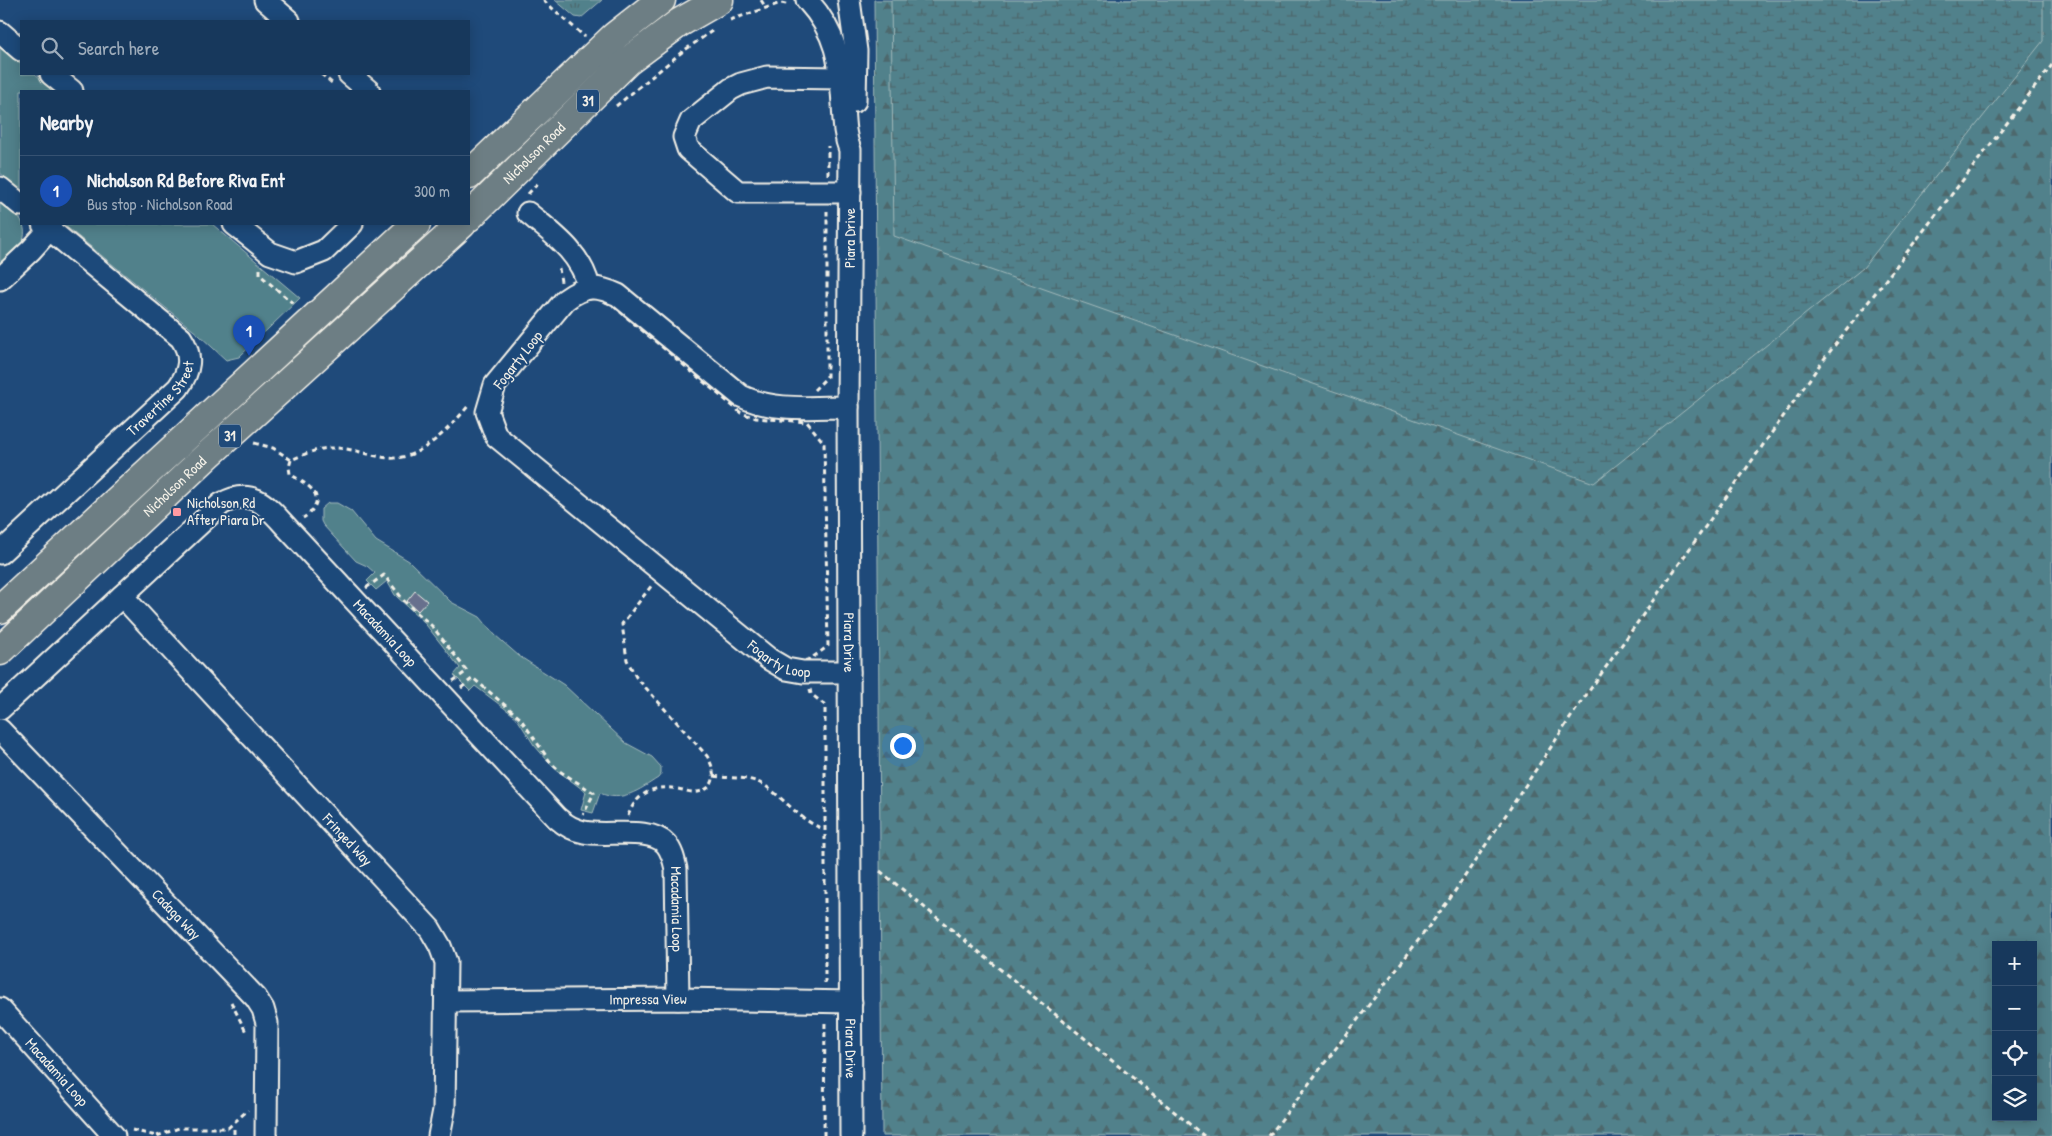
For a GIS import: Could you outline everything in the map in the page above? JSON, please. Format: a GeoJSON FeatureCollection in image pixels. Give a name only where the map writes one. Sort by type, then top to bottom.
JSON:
{"type":"FeatureCollection","features":[{"type":"Feature","properties":{"kind":"main road","name":"Nicholson Road"},"geometry":{"type":"LineString","coordinates":[[470,174],[616,36],[661,0]]}},
{"type":"Feature","properties":{"kind":"main road","name":"Nicholson Road"},"geometry":{"type":"LineString","coordinates":[[470,216],[628,61],[679,23],[722,11]]}},
{"type":"Feature","properties":{"kind":"main road","name":"Nicholson Road"},"geometry":{"type":"LineString","coordinates":[[0,609],[415,225]]}},
{"type":"Feature","properties":{"kind":"main road","name":"Nicholson Road"},"geometry":{"type":"LineString","coordinates":[[0,651],[210,454],[461,225]]}},
{"type":"Feature","properties":{"kind":"street"},"geometry":{"type":"LineString","coordinates":[[265,0],[288,20]]}},
{"type":"Feature","properties":{"kind":"street","name":"Piara Drive"},"geometry":{"type":"LineString","coordinates":[[849,0],[856,51],[855,138],[850,150],[848,408],[851,1136]]}},
{"type":"Feature","properties":{"kind":"street","name":"Piara Drive"},"geometry":{"type":"LineString","coordinates":[[800,3],[828,29],[837,50],[845,138],[850,150]]}},
{"type":"Feature","properties":{"kind":"street"},"geometry":{"type":"LineString","coordinates":[[0,32],[20,49]]}},
{"type":"Feature","properties":{"kind":"street"},"geometry":{"type":"LineString","coordinates":[[52,75],[71,90]]}},
{"type":"Feature","properties":{"kind":"street"},"geometry":{"type":"LineString","coordinates":[[350,75],[368,90]]}},
{"type":"Feature","properties":{"kind":"street"},"geometry":{"type":"LineString","coordinates":[[841,78],[767,77],[741,84],[723,95],[691,121],[684,137],[688,150],[738,192],[850,192]]}},
{"type":"Feature","properties":{"kind":"street"},"geometry":{"type":"LineString","coordinates":[[0,188],[20,204]]}},
{"type":"Feature","properties":{"kind":"street"},"geometry":{"type":"LineString","coordinates":[[526,205],[564,243],[577,259],[587,278],[589,287],[605,289],[618,295],[741,396],[755,403],[810,416],[848,408]]}},
{"type":"Feature","properties":{"kind":"street"},"geometry":{"type":"LineString","coordinates":[[235,225],[270,253],[296,262],[324,251],[351,225]]}},
{"type":"Feature","properties":{"kind":"street"},"geometry":{"type":"LineString","coordinates":[[0,279],[31,250],[46,226]]}},
{"type":"Feature","properties":{"kind":"street","name":"Travertine Street"},"geometry":{"type":"LineString","coordinates":[[0,553],[178,388],[186,375],[190,363],[188,350],[181,338],[46,226]]}},
{"type":"Feature","properties":{"kind":"street","name":"Fogarty Loop"},"geometry":{"type":"LineString","coordinates":[[589,287],[577,292],[566,300],[495,385],[487,412],[496,436],[664,569],[769,659],[786,669],[809,666],[849,672]]}},
{"type":"Feature","properties":{"kind":"street","name":"Macadamia Loop"},"geometry":{"type":"LineString","coordinates":[[0,709],[220,504],[240,496],[263,502],[556,818],[572,829],[583,832],[642,834],[656,837],[670,848],[676,869],[678,999]]}},
{"type":"Feature","properties":{"kind":"street","name":"Fringed Way"},"geometry":{"type":"LineString","coordinates":[[122,596],[430,929],[440,946],[446,962],[446,1001],[444,1110],[439,1136]]}},
{"type":"Feature","properties":{"kind":"street","name":"Cadaga Way"},"geometry":{"type":"LineString","coordinates":[[0,730],[256,998],[263,1009],[266,1023],[266,1136]]}},
{"type":"Feature","properties":{"kind":"street","name":"Impressa View"},"geometry":{"type":"LineString","coordinates":[[446,1001],[678,999],[851,1002]]}},
{"type":"Feature","properties":{"kind":"street","name":"Macadamia Loop"},"geometry":{"type":"LineString","coordinates":[[0,1009],[114,1136]]}},
{"type":"Feature","properties":{"kind":"path"},"geometry":{"type":"LineString","coordinates":[[543,0],[586,37]]}},
{"type":"Feature","properties":{"kind":"path"},"geometry":{"type":"LineString","coordinates":[[761,0],[766,8]]}},
{"type":"Feature","properties":{"kind":"path"},"geometry":{"type":"LineString","coordinates":[[722,11],[766,8],[781,2],[800,3]]}},
{"type":"Feature","properties":{"kind":"path"},"geometry":{"type":"LineString","coordinates":[[609,113],[682,52],[718,27]]}},
{"type":"Feature","properties":{"kind":"path"},"geometry":{"type":"LineString","coordinates":[[1269,1136],[1449,900],[1577,708],[1821,363],[2052,65]]}},
{"type":"Feature","properties":{"kind":"path"},"geometry":{"type":"LineString","coordinates":[[809,666],[779,659],[664,569],[506,431],[498,418],[497,407],[502,394],[572,308],[581,300],[597,298],[612,305],[740,413],[756,418],[807,422],[810,416],[812,392],[826,377],[828,144]]}},
{"type":"Feature","properties":{"kind":"path"},"geometry":{"type":"LineString","coordinates":[[526,205],[541,180]]}},
{"type":"Feature","properties":{"kind":"path"},"geometry":{"type":"LineString","coordinates":[[558,262],[562,288]]}},
{"type":"Feature","properties":{"kind":"path"},"geometry":{"type":"LineString","coordinates":[[291,460],[330,448],[357,451],[388,458],[412,454],[438,437],[455,422],[472,401]]}},
{"type":"Feature","properties":{"kind":"path"},"geometry":{"type":"LineString","coordinates":[[810,416],[824,443],[828,646],[809,666],[811,694],[826,705],[824,1136]]}},
{"type":"Feature","properties":{"kind":"path"},"geometry":{"type":"LineString","coordinates":[[257,436],[250,442],[273,448],[291,460]]}},
{"type":"Feature","properties":{"kind":"path"},"geometry":{"type":"LineString","coordinates":[[291,460],[290,474],[307,484],[316,496],[316,503],[304,518]]}},
{"type":"Feature","properties":{"kind":"path"},"geometry":{"type":"LineString","coordinates":[[298,512],[310,525]]}},
{"type":"Feature","properties":{"kind":"path"},"geometry":{"type":"LineString","coordinates":[[628,816],[635,801],[650,790],[666,786],[697,793],[708,786],[714,776],[714,767],[707,756],[636,676],[627,660],[622,624],[664,569]]}},
{"type":"Feature","properties":{"kind":"path"},"geometry":{"type":"LineString","coordinates":[[366,588],[384,575],[405,602],[432,626],[467,670],[453,682]]}},
{"type":"Feature","properties":{"kind":"path"},"geometry":{"type":"LineString","coordinates":[[360,581],[373,595]]}},
{"type":"Feature","properties":{"kind":"path"},"geometry":{"type":"LineString","coordinates":[[446,675],[460,689],[473,678],[520,718],[551,763],[568,777],[594,792],[583,815]]}},
{"type":"Feature","properties":{"kind":"path"},"geometry":{"type":"LineString","coordinates":[[714,776],[742,778],[760,784],[774,792],[813,824],[826,829]]}},
{"type":"Feature","properties":{"kind":"path"},"geometry":{"type":"LineString","coordinates":[[578,814],[589,816]]}},
{"type":"Feature","properties":{"kind":"path"},"geometry":{"type":"LineString","coordinates":[[618,816],[637,816]]}},
{"type":"Feature","properties":{"kind":"path"},"geometry":{"type":"LineString","coordinates":[[880,872],[1204,1136]]}},
{"type":"Feature","properties":{"kind":"path"},"geometry":{"type":"LineString","coordinates":[[226,996],[233,1004],[247,1036]]}},
{"type":"Feature","properties":{"kind":"path"},"geometry":{"type":"LineString","coordinates":[[157,1136],[179,1128],[228,1128],[248,1110],[248,1100]]}},
{"type":"Feature","properties":{"kind":"path"},"geometry":{"type":"LineString","coordinates":[[234,1124],[234,1134]]}},
{"type":"Feature","properties":{"kind":"green space"},"geometry":{"type":"Polygon","coordinates":[[[555,0],[602,0],[581,18],[575,17],[555,0]]]}},
{"type":"Feature","properties":{"kind":"green space"},"geometry":{"type":"Polygon","coordinates":[[[874,0],[2052,0],[2052,1136],[882,1136],[874,0]]]}},
{"type":"Feature","properties":{"kind":"green space"},"geometry":{"type":"Polygon","coordinates":[[[891,0],[2043,0],[2043,41],[1863,268],[1594,483],[894,236],[891,0]]]}},
{"type":"Feature","properties":{"kind":"green space"},"geometry":{"type":"Polygon","coordinates":[[[0,44],[20,61],[20,75],[36,75],[55,90],[20,90],[20,189],[0,173],[0,44]]]}},
{"type":"Feature","properties":{"kind":"green space"},"geometry":{"type":"Polygon","coordinates":[[[0,202],[19,217],[20,225],[23,225],[24,228],[24,235],[23,241],[16,253],[0,269],[0,202]]]}},
{"type":"Feature","properties":{"kind":"green space"},"geometry":{"type":"Polygon","coordinates":[[[64,225],[213,225],[300,298],[239,357],[226,360],[199,335],[64,225]]]}},
{"type":"Feature","properties":{"kind":"green space"},"geometry":{"type":"Polygon","coordinates":[[[328,503],[337,503],[351,511],[376,541],[409,561],[451,602],[480,617],[495,635],[519,656],[564,685],[626,743],[652,757],[661,767],[661,774],[658,778],[637,791],[623,796],[608,796],[600,793],[593,813],[581,810],[586,792],[554,768],[534,745],[516,717],[475,686],[470,691],[454,675],[460,668],[423,621],[395,595],[387,581],[376,590],[367,581],[375,573],[367,566],[356,561],[321,521],[321,509],[328,503]]]}},
{"type":"Feature","properties":{"kind":"building"},"geometry":{"type":"Polygon","coordinates":[[[415,591],[427,601],[418,611],[407,601],[415,591]]]}},
{"type":"Feature","properties":{"kind":"place","name":"Nicholson Rd Before Riva Ent"},"geometry":{"type":"Point","coordinates":[249,356]}},
{"type":"Feature","properties":{"kind":"place","name":"Nicholson Rd After Piara Dr"},"geometry":{"type":"Point","coordinates":[177,512]}}]}
